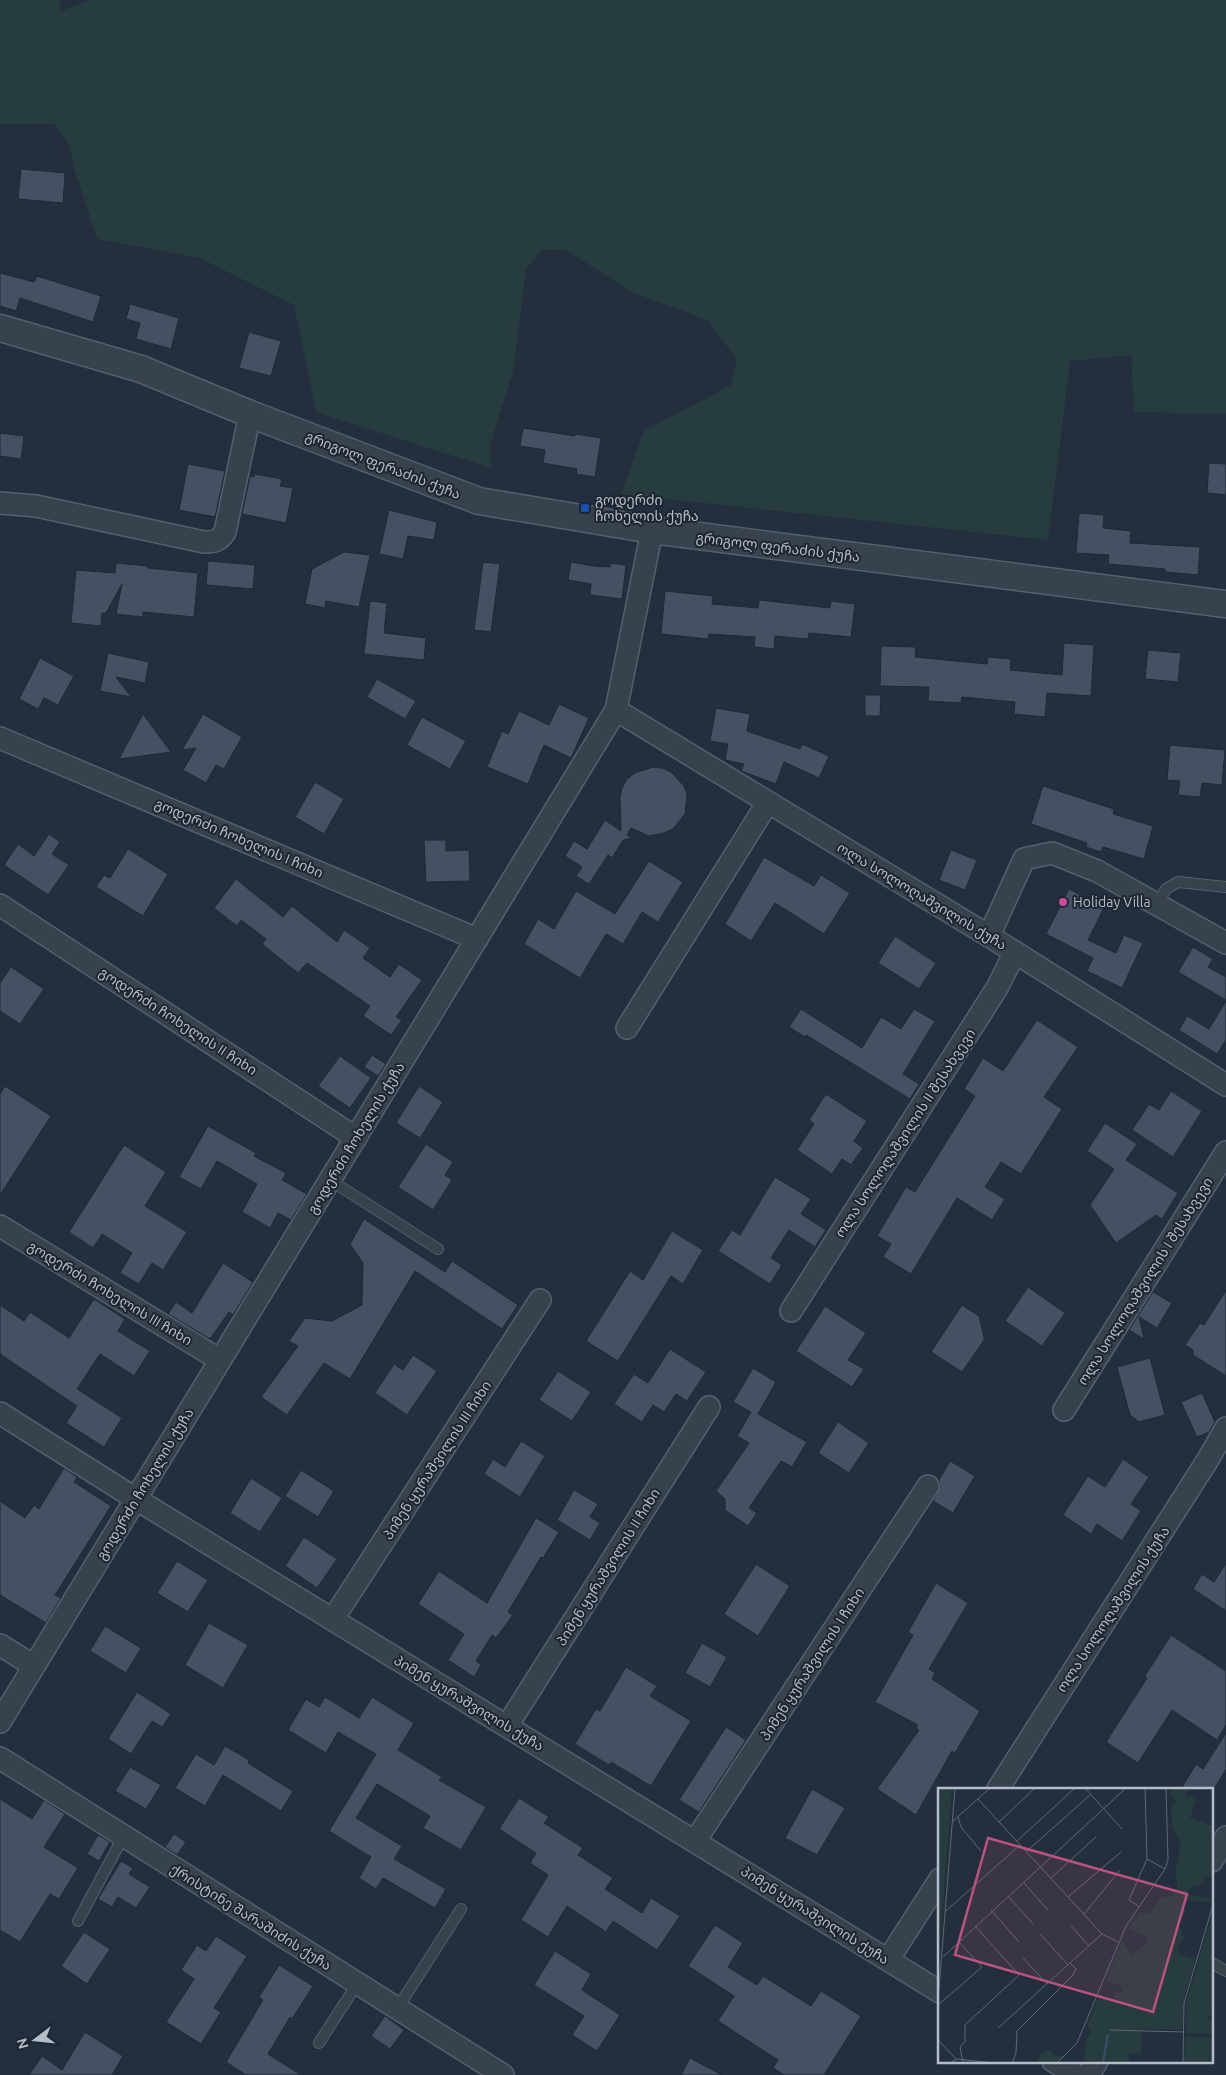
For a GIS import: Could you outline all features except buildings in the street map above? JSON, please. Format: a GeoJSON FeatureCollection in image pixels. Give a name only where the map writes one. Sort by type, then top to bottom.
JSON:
{"type":"FeatureCollection","features":[{"type":"Feature","properties":{"kind":"street","name":"გრიგოლ ფერაძის ქუჩა"},"geometry":{"type":"LineString","coordinates":[[0,328],[141,369],[250,414],[479,501],[652,530],[1226,604]]}},
{"type":"Feature","properties":{"kind":"street"},"geometry":{"type":"LineString","coordinates":[[0,503],[36,506],[204,542],[219,540],[225,532],[250,414]]}},
{"type":"Feature","properties":{"kind":"street","name":"გოდერძი ჩოხელის ქუჩა"},"geometry":{"type":"LineString","coordinates":[[0,1722],[616,710],[652,530]]}},
{"type":"Feature","properties":{"kind":"street","name":"ოლა სოლოღაშვილის ქუჩა"},"geometry":{"type":"LineString","coordinates":[[616,710],[989,936],[1226,1085]]}},
{"type":"Feature","properties":{"kind":"street","name":"გოდერძი ჩოხელის I ჩიხი"},"geometry":{"type":"LineString","coordinates":[[0,738],[477,939]]}},
{"type":"Feature","properties":{"kind":"street"},"geometry":{"type":"LineString","coordinates":[[627,1028],[768,802]]}},
{"type":"Feature","properties":{"kind":"street"},"geometry":{"type":"LineString","coordinates":[[989,936],[1024,859],[1052,853],[1097,871],[1226,943]]}},
{"type":"Feature","properties":{"kind":"street","name":"გოდერძი ჩოხელის II ჩიხი"},"geometry":{"type":"LineString","coordinates":[[0,905],[356,1138]]}},
{"type":"Feature","properties":{"kind":"street","name":"ოლა სოლოღაშვილის II შესახვევი"},"geometry":{"type":"LineString","coordinates":[[791,1311],[997,988],[1015,952]]}},
{"type":"Feature","properties":{"kind":"street","name":"ოლა სოლოღაშვილის I შესახვევი"},"geometry":{"type":"LineString","coordinates":[[1064,1410],[1226,1152]]}},
{"type":"Feature","properties":{"kind":"street","name":"გოდერძი ჩოხელის III ჩიხი"},"geometry":{"type":"LineString","coordinates":[[0,1226],[220,1360]]}},
{"type":"Feature","properties":{"kind":"street","name":"პიმენ ყურაშვილის III ჩიხი"},"geometry":{"type":"LineString","coordinates":[[333,1619],[540,1300]]}},
{"type":"Feature","properties":{"kind":"street","name":"პიმენ ყურაშვილის II ჩიხი"},"geometry":{"type":"LineString","coordinates":[[507,1726],[709,1407]]}},
{"type":"Feature","properties":{"kind":"street","name":"პიმენ ყურაშვილის ქუჩა"},"geometry":{"type":"LineString","coordinates":[[0,1413],[136,1499],[938,1991]]}},
{"type":"Feature","properties":{"kind":"street","name":"ოლა სოლოღაშვილის ქუჩა"},"geometry":{"type":"LineString","coordinates":[[999,1788],[1202,1469],[1226,1428]]}},
{"type":"Feature","properties":{"kind":"street","name":"პიმენ ყურაშვილის I ჩიხი"},"geometry":{"type":"LineString","coordinates":[[695,1842],[928,1486]]}},
{"type":"Feature","properties":{"kind":"street"},"geometry":{"type":"LineString","coordinates":[[0,1645],[34,1666]]}},
{"type":"Feature","properties":{"kind":"street","name":"ქრისტინე შარაშიძის ქუჩა"},"geometry":{"type":"LineString","coordinates":[[0,1758],[503,2075]]}},
{"type":"Feature","properties":{"kind":"street"},"geometry":{"type":"LineString","coordinates":[[1214,1858],[1226,1837]]}},
{"type":"Feature","properties":{"kind":"street"},"geometry":{"type":"LineString","coordinates":[[888,1960],[938,1882]]}},
{"type":"Feature","properties":{"kind":"street"},"geometry":{"type":"LineString","coordinates":[[1056,2062],[1076,2075]]}},
{"type":"Feature","properties":{"kind":"street"},"geometry":{"type":"LineString","coordinates":[[1089,2075],[1096,2062]]}},
{"type":"Feature","properties":{"kind":"lane"},"geometry":{"type":"LineString","coordinates":[[1157,904],[1166,889],[1178,882],[1226,887]]}},
{"type":"Feature","properties":{"kind":"lane"},"geometry":{"type":"LineString","coordinates":[[330,1180],[438,1250]]}},
{"type":"Feature","properties":{"kind":"lane"},"geometry":{"type":"LineString","coordinates":[[78,1921],[123,1837]]}},
{"type":"Feature","properties":{"kind":"lane"},"geometry":{"type":"LineString","coordinates":[[397,2009],[461,1909]]}},
{"type":"Feature","properties":{"kind":"lane"},"geometry":{"type":"LineString","coordinates":[[1214,1964],[1226,1971]]}},
{"type":"Feature","properties":{"kind":"lane"},"geometry":{"type":"LineString","coordinates":[[319,2043],[357,1984]]}},
{"type":"Feature","properties":{"kind":"green space"},"geometry":{"type":"Polygon","coordinates":[[[0,0],[59,0],[61,11],[90,0],[1226,0],[1226,414],[1134,412],[1131,355],[1070,361],[1048,540],[621,494],[644,431],[731,385],[737,360],[708,320],[632,292],[566,250],[542,250],[526,269],[513,372],[490,445],[491,468],[316,412],[294,305],[200,258],[97,239],[74,168],[69,144],[54,124],[0,124],[0,0]]]}},
{"type":"Feature","properties":{"kind":"place","name":"გოდერძი ჩოხელის ქუჩა"},"geometry":{"type":"Point","coordinates":[585,508]}},
{"type":"Feature","properties":{"kind":"place","name":"Holiday Villa"},"geometry":{"type":"Point","coordinates":[1063,902]}}]}
